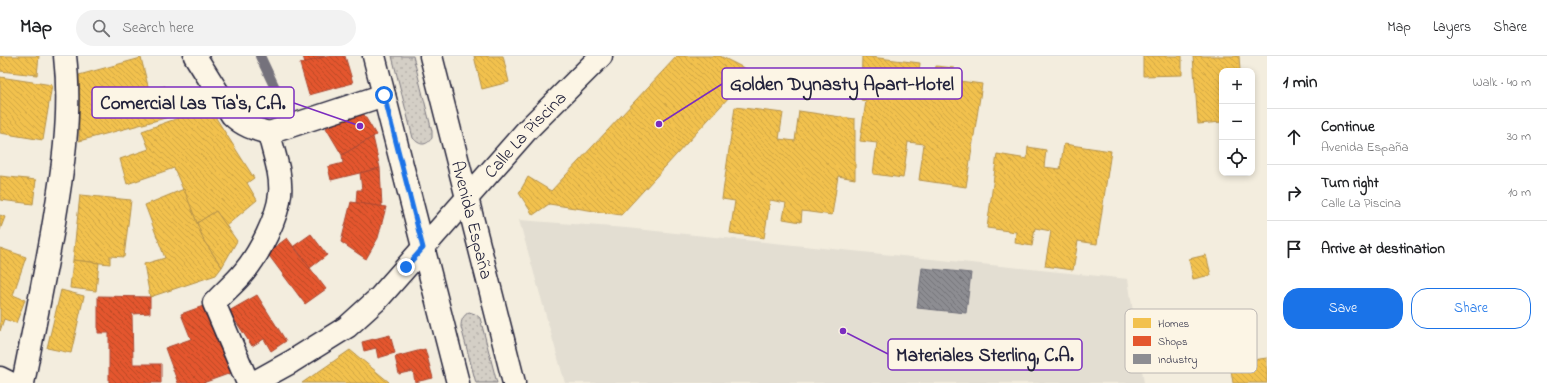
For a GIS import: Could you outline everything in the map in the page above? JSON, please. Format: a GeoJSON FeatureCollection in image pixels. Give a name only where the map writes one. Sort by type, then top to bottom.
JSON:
{"type":"FeatureCollection","features":[{"type":"Feature","properties":{"kind":"street"},"geometry":{"type":"LineString","coordinates":[[23,383],[60,186],[66,136],[67,101],[65,56]]}},
{"type":"Feature","properties":{"kind":"street"},"geometry":{"type":"LineString","coordinates":[[195,56],[232,115],[252,129],[269,133],[384,95]]}},
{"type":"Feature","properties":{"kind":"street"},"geometry":{"type":"LineString","coordinates":[[374,56],[458,383]]}},
{"type":"Feature","properties":{"kind":"street","name":"Avenida España"},"geometry":{"type":"LineString","coordinates":[[431,56],[514,383]]}},
{"type":"Feature","properties":{"kind":"street","name":"Calle La Piscina"},"geometry":{"type":"LineString","coordinates":[[253,383],[291,362],[347,327],[379,298],[527,130],[600,56]]}},
{"type":"Feature","properties":{"kind":"street"},"geometry":{"type":"LineString","coordinates":[[248,383],[214,303],[244,272],[263,243],[274,215],[280,194],[279,174],[269,133]]}},
{"type":"Feature","properties":{"kind":"street"},"geometry":{"type":"LineString","coordinates":[[0,378],[10,383]]}},
{"type":"Feature","properties":{"kind":"shaded area"},"geometry":{"type":"Polygon","coordinates":[[[392,56],[413,56],[432,131],[432,138],[425,144],[421,144],[413,138],[392,56]]]}},
{"type":"Feature","properties":{"kind":"shaded area"},"geometry":{"type":"Polygon","coordinates":[[[519,220],[626,228],[1128,279],[1133,309],[1125,309],[1125,373],[1142,373],[1144,383],[565,383],[519,220]]]}},
{"type":"Feature","properties":{"kind":"shaded area"},"geometry":{"type":"Polygon","coordinates":[[[469,312],[480,318],[497,383],[476,383],[461,327],[463,318],[469,312]]]}},
{"type":"Feature","properties":{"kind":"building: Homes"},"geometry":{"type":"Polygon","coordinates":[[[0,56],[39,56],[37,75],[0,71],[0,56]]]}},
{"type":"Feature","properties":{"kind":"building: Homes"},"geometry":{"type":"Polygon","coordinates":[[[474,56],[503,56],[509,82],[482,89],[474,56]]]}},
{"type":"Feature","properties":{"kind":"building: Homes"},"geometry":{"type":"Polygon","coordinates":[[[677,56],[720,56],[752,72],[621,215],[549,204],[533,215],[519,193],[528,177],[551,191],[677,56]]]}},
{"type":"Feature","properties":{"kind":"building: Homes"},"geometry":{"type":"Polygon","coordinates":[[[862,56],[920,63],[918,81],[934,83],[936,66],[954,68],[952,80],[982,84],[966,187],[919,180],[924,144],[908,142],[903,178],[873,174],[877,143],[860,141],[866,101],[861,100],[862,56]]]}},
{"type":"Feature","properties":{"kind":"building: Homes"},"geometry":{"type":"Polygon","coordinates":[[[1143,56],[1182,56],[1182,75],[1143,76],[1143,56]]]}},
{"type":"Feature","properties":{"kind":"building: Homes"},"geometry":{"type":"Polygon","coordinates":[[[1193,56],[1239,56],[1240,68],[1219,68],[1219,122],[1198,124],[1193,56]]]}},
{"type":"Feature","properties":{"kind":"building: Homes"},"geometry":{"type":"Polygon","coordinates":[[[141,58],[149,90],[165,86],[173,116],[79,141],[79,75],[141,58]]]}},
{"type":"Feature","properties":{"kind":"building: Homes"},"geometry":{"type":"Polygon","coordinates":[[[0,77],[52,85],[43,140],[0,133],[0,77]]]}},
{"type":"Feature","properties":{"kind":"building: Homes"},"geometry":{"type":"Polygon","coordinates":[[[209,107],[254,178],[247,183],[257,200],[226,226],[216,211],[197,223],[174,168],[127,184],[120,159],[149,149],[142,131],[209,107]]]}},
{"type":"Feature","properties":{"kind":"building: Homes"},"geometry":{"type":"Polygon","coordinates":[[[735,107],[783,113],[779,139],[795,141],[799,111],[855,119],[855,179],[838,176],[832,215],[802,211],[801,222],[783,219],[786,203],[770,200],[764,238],[730,233],[735,201],[722,199],[735,107]]]}},
{"type":"Feature","properties":{"kind":"building: Homes"},"geometry":{"type":"Polygon","coordinates":[[[1064,144],[1111,151],[1097,244],[1078,241],[1073,270],[1045,266],[1051,231],[1035,228],[1032,246],[1015,243],[1016,232],[987,228],[997,154],[1027,159],[1028,147],[1046,150],[1044,167],[1060,169],[1064,144]]]}},
{"type":"Feature","properties":{"kind":"building: Homes"},"geometry":{"type":"Polygon","coordinates":[[[0,176],[36,180],[33,204],[0,200],[0,176]]]}},
{"type":"Feature","properties":{"kind":"building: Homes"},"geometry":{"type":"Polygon","coordinates":[[[184,189],[204,241],[222,267],[216,275],[150,297],[144,264],[165,258],[145,205],[184,189]]]}},
{"type":"Feature","properties":{"kind":"building: Homes"},"geometry":{"type":"Polygon","coordinates":[[[80,195],[131,200],[124,257],[110,256],[110,264],[73,260],[80,195]]]}},
{"type":"Feature","properties":{"kind":"building: Homes"},"geometry":{"type":"Polygon","coordinates":[[[216,211],[237,241],[222,267],[204,241],[197,223],[216,211]]]}},
{"type":"Feature","properties":{"kind":"building: Homes"},"geometry":{"type":"Polygon","coordinates":[[[0,215],[5,217],[0,230],[0,215]]]}},
{"type":"Feature","properties":{"kind":"building: Homes"},"geometry":{"type":"Polygon","coordinates":[[[0,248],[26,257],[13,295],[25,300],[16,323],[4,319],[0,331],[0,248]]]}},
{"type":"Feature","properties":{"kind":"building: Homes"},"geometry":{"type":"Polygon","coordinates":[[[1206,255],[1211,275],[1193,279],[1189,259],[1206,255]]]}},
{"type":"Feature","properties":{"kind":"building: Homes"},"geometry":{"type":"Polygon","coordinates":[[[73,260],[99,263],[96,291],[70,288],[73,260]]]}},
{"type":"Feature","properties":{"kind":"building: Homes"},"geometry":{"type":"Polygon","coordinates":[[[61,290],[84,296],[71,353],[47,348],[61,290]]]}},
{"type":"Feature","properties":{"kind":"building: Homes"},"geometry":{"type":"Polygon","coordinates":[[[350,350],[389,382],[302,383],[350,350]]]}},
{"type":"Feature","properties":{"kind":"building: Homes"},"geometry":{"type":"Polygon","coordinates":[[[1267,358],[1267,383],[1233,383],[1232,373],[1257,373],[1257,359],[1267,358]]]}},
{"type":"Feature","properties":{"kind":"building: Shops"},"geometry":{"type":"Polygon","coordinates":[[[303,56],[327,56],[305,63],[303,56]]]}},
{"type":"Feature","properties":{"kind":"building: Shops"},"geometry":{"type":"Polygon","coordinates":[[[327,56],[345,56],[353,83],[309,95],[300,64],[327,56]]]}},
{"type":"Feature","properties":{"kind":"building: Shops"},"geometry":{"type":"Polygon","coordinates":[[[360,108],[376,135],[342,155],[326,128],[360,108]]]}},
{"type":"Feature","properties":{"kind":"building: Shops"},"geometry":{"type":"Polygon","coordinates":[[[373,137],[380,168],[331,180],[328,167],[343,163],[342,155],[373,137]]]}},
{"type":"Feature","properties":{"kind":"building: Shops"},"geometry":{"type":"Polygon","coordinates":[[[380,168],[382,207],[356,203],[357,190],[362,190],[360,173],[380,168]]]}},
{"type":"Feature","properties":{"kind":"building: Shops"},"geometry":{"type":"Polygon","coordinates":[[[351,202],[386,207],[378,238],[366,259],[341,242],[351,202]]]}},
{"type":"Feature","properties":{"kind":"building: Shops"},"geometry":{"type":"Polygon","coordinates":[[[311,234],[327,255],[310,268],[294,246],[311,234]]]}},
{"type":"Feature","properties":{"kind":"building: Shops"},"geometry":{"type":"Polygon","coordinates":[[[287,238],[326,289],[305,304],[267,253],[287,238]]]}},
{"type":"Feature","properties":{"kind":"building: Shops"},"geometry":{"type":"Polygon","coordinates":[[[257,295],[286,341],[271,351],[264,339],[252,346],[229,311],[257,295]]]}},
{"type":"Feature","properties":{"kind":"building: Shops"},"geometry":{"type":"Polygon","coordinates":[[[98,296],[150,297],[150,313],[132,314],[133,364],[161,364],[161,383],[109,383],[109,333],[98,333],[98,296]]]}},
{"type":"Feature","properties":{"kind":"building: Shops"},"geometry":{"type":"Polygon","coordinates":[[[206,305],[231,373],[203,383],[178,383],[165,348],[191,339],[181,314],[206,305]]]}},
{"type":"Feature","properties":{"kind":"building: Shops"},"geometry":{"type":"Polygon","coordinates":[[[390,335],[395,353],[378,358],[376,348],[364,351],[362,342],[390,335]]]}},
{"type":"Feature","properties":{"kind":"building: Shops"},"geometry":{"type":"Polygon","coordinates":[[[425,349],[433,378],[415,382],[413,371],[399,374],[395,357],[425,349]]]}},
{"type":"Feature","properties":{"kind":"building: Industry"},"geometry":{"type":"Polygon","coordinates":[[[922,268],[971,273],[966,313],[917,308],[922,268]]]}},
{"type":"Feature","properties":{"kind":"waterway"},"geometry":{"type":"LineString","coordinates":[[260,56],[276,90]]}},
{"type":"Feature","properties":{"kind":"place","name":"Golden Dynasty Apart-Hotel"},"geometry":{"type":"Point","coordinates":[659,124]}},
{"type":"Feature","properties":{"kind":"place","name":"Comercial Las Tía's, C.A."},"geometry":{"type":"Point","coordinates":[360,126]}},
{"type":"Feature","properties":{"kind":"place","name":"Materiales Sterling, C.A."},"geometry":{"type":"Point","coordinates":[843,331]}},
{"type":"Feature","properties":{"kind":"route"},"geometry":{"type":"LineString","coordinates":[[384,95],[423,248],[406,267]]}}]}
